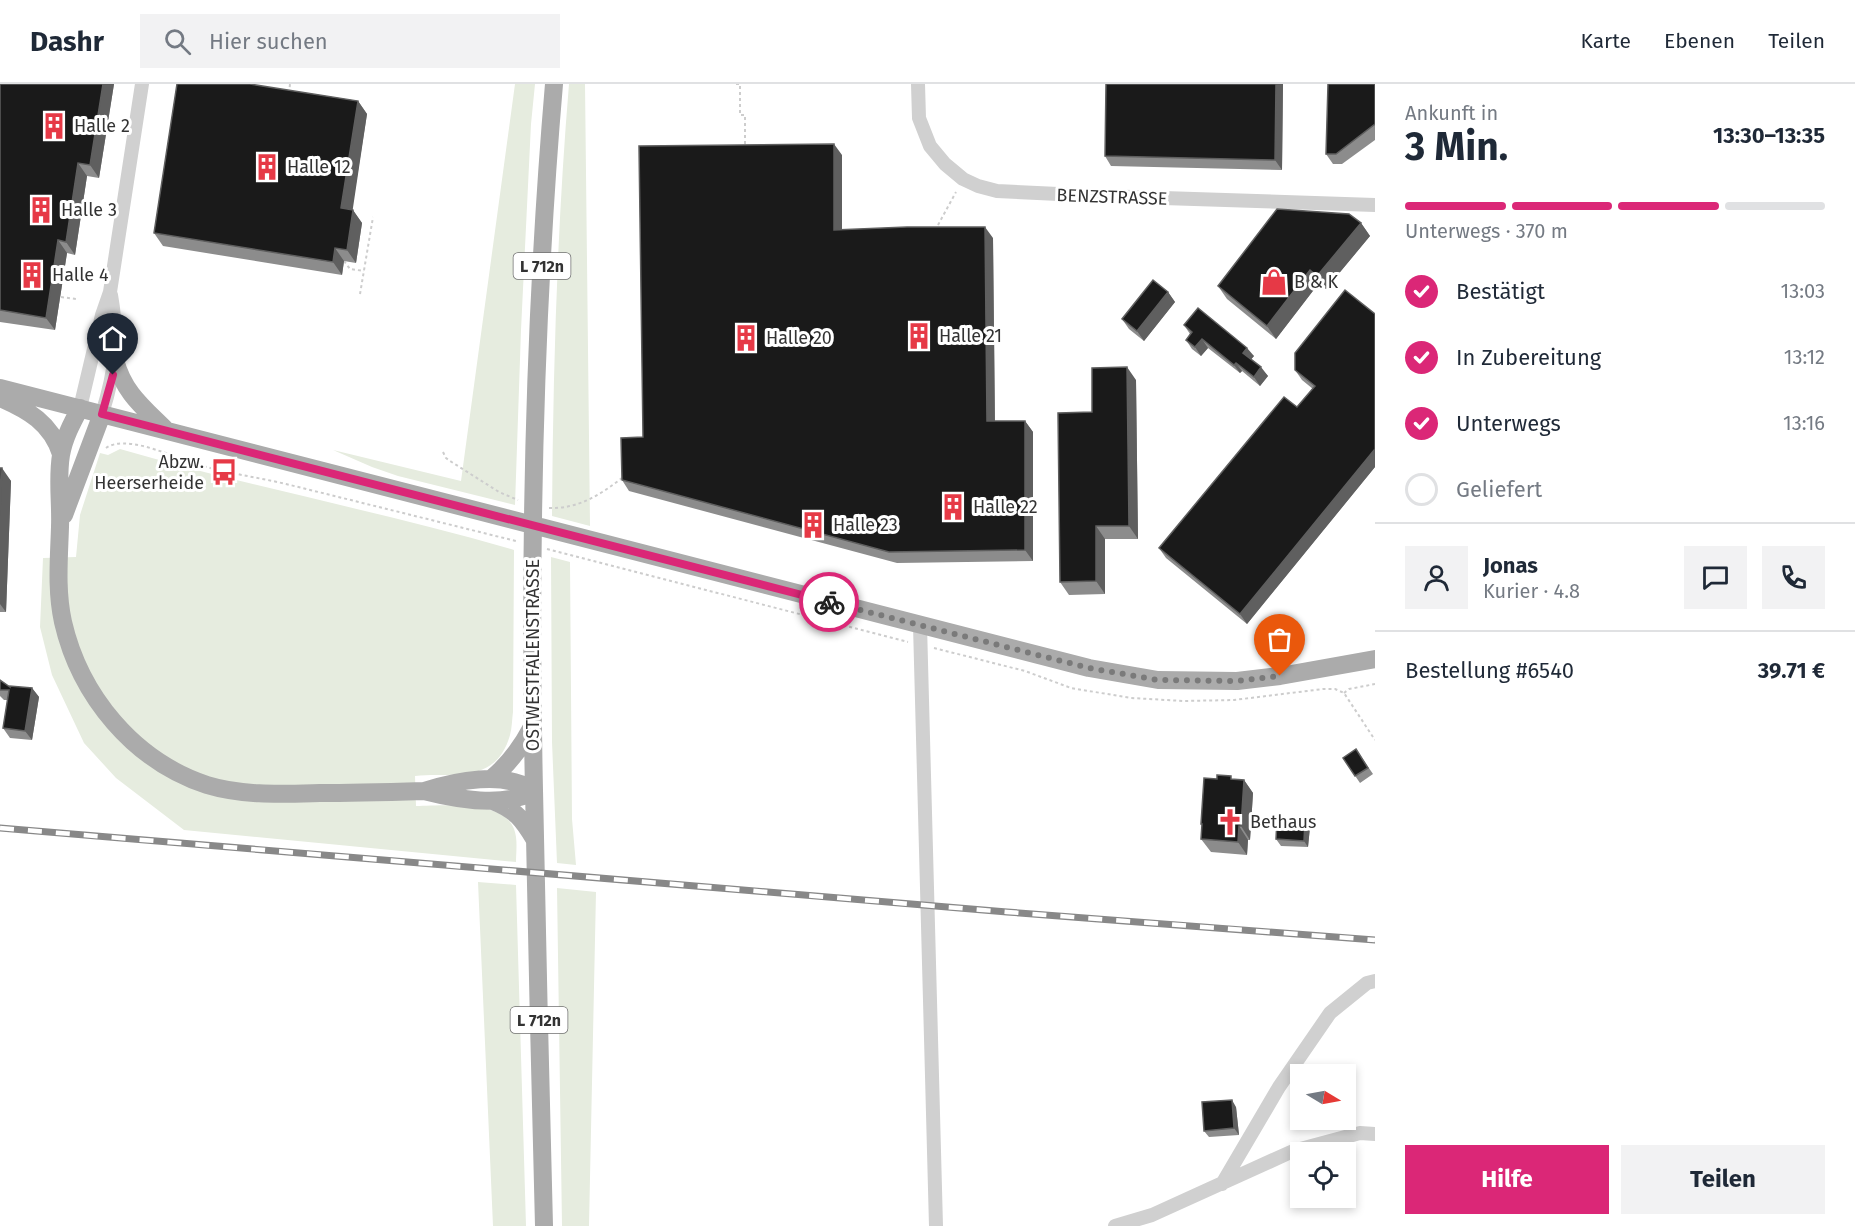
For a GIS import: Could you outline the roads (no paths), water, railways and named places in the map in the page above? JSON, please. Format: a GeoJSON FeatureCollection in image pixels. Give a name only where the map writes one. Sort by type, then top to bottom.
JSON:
{"type":"FeatureCollection","features":[{"type":"Feature","properties":{"kind":"main road","name":"OSTWESTFALENSTRASSE"},"geometry":{"type":"LineString","coordinates":[[544,1226],[536,909],[532,569],[540,305],[554,84]]}},
{"type":"Feature","properties":{"kind":"main road"},"geometry":{"type":"LineString","coordinates":[[116,360],[119,373],[132,396],[168,431]]}},
{"type":"Feature","properties":{"kind":"main road"},"geometry":{"type":"LineString","coordinates":[[0,388],[1089,668],[1158,680],[1237,681],[1375,661]]}},
{"type":"Feature","properties":{"kind":"main road"},"geometry":{"type":"LineString","coordinates":[[0,398],[32,413],[44,424],[57,443],[61,454]]}},
{"type":"Feature","properties":{"kind":"main road"},"geometry":{"type":"LineString","coordinates":[[80,408],[68,432],[61,454],[58,584],[63,621],[73,655],[100,706],[142,748],[179,772],[225,790],[276,794],[424,792],[492,800],[524,797],[534,791],[515,780],[491,779],[448,783],[424,792]]}},
{"type":"Feature","properties":{"kind":"main road"},"geometry":{"type":"LineString","coordinates":[[61,526],[102,414]]}},
{"type":"Feature","properties":{"kind":"main road"},"geometry":{"type":"LineString","coordinates":[[491,779],[504,769],[520,749],[533,725]]}},
{"type":"Feature","properties":{"kind":"main road"},"geometry":{"type":"LineString","coordinates":[[492,800],[518,814],[535,840]]}},
{"type":"Feature","properties":{"kind":"street"},"geometry":{"type":"LineString","coordinates":[[80,408],[102,315],[110,292],[142,84]]}},
{"type":"Feature","properties":{"kind":"street","name":"BENZSTRASSE"},"geometry":{"type":"LineString","coordinates":[[918,84],[919,118],[930,146],[945,164],[963,179],[978,186],[997,191],[1022,193],[1375,205]]}},
{"type":"Feature","properties":{"kind":"street"},"geometry":{"type":"LineString","coordinates":[[102,414],[116,360],[116,325],[110,292]]}},
{"type":"Feature","properties":{"kind":"street"},"geometry":{"type":"LineString","coordinates":[[920,626],[936,1226]]}},
{"type":"Feature","properties":{"kind":"street"},"geometry":{"type":"LineString","coordinates":[[1222,1184],[1279,1087],[1330,1012],[1367,983],[1375,981]]}},
{"type":"Feature","properties":{"kind":"street"},"geometry":{"type":"LineString","coordinates":[[1115,1226],[1152,1215],[1293,1151],[1360,1133],[1375,1134]]}},
{"type":"Feature","properties":{"kind":"railway"},"geometry":{"type":"LineString","coordinates":[[0,828],[1007,912],[1375,940]]}},
{"type":"Feature","properties":{"kind":"place","name":"Halle 2"},"geometry":{"type":"Point","coordinates":[54,126]}},
{"type":"Feature","properties":{"kind":"place","name":"Halle 12"},"geometry":{"type":"Point","coordinates":[267,167]}},
{"type":"Feature","properties":{"kind":"place","name":"Halle 3"},"geometry":{"type":"Point","coordinates":[41,210]}},
{"type":"Feature","properties":{"kind":"place","name":"Halle 4"},"geometry":{"type":"Point","coordinates":[32,275]}},
{"type":"Feature","properties":{"kind":"place","name":"B & K"},"geometry":{"type":"Point","coordinates":[1274,282]}},
{"type":"Feature","properties":{"kind":"place","name":"Halle 21"},"geometry":{"type":"Point","coordinates":[919,336]}},
{"type":"Feature","properties":{"kind":"place","name":"Halle 20"},"geometry":{"type":"Point","coordinates":[746,338]}},
{"type":"Feature","properties":{"kind":"place","name":"Abzw. Heerserheide"},"geometry":{"type":"Point","coordinates":[224,472]}},
{"type":"Feature","properties":{"kind":"place","name":"Halle 22"},"geometry":{"type":"Point","coordinates":[953,507]}},
{"type":"Feature","properties":{"kind":"place","name":"Halle 23"},"geometry":{"type":"Point","coordinates":[813,525]}},
{"type":"Feature","properties":{"kind":"place","name":"Bethaus"},"geometry":{"type":"Point","coordinates":[1230,822]}}]}
